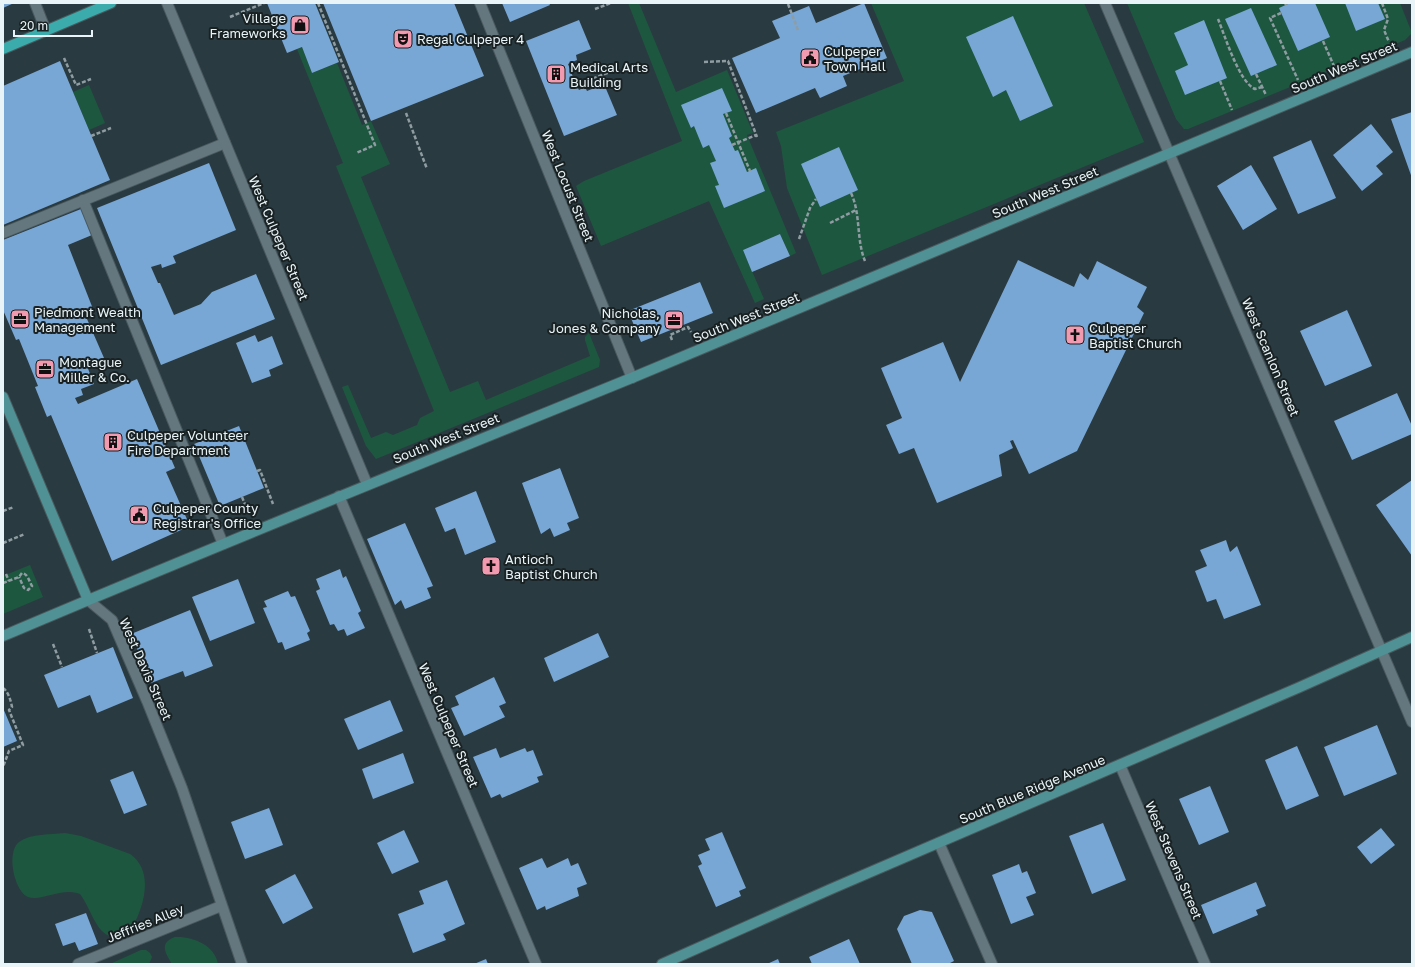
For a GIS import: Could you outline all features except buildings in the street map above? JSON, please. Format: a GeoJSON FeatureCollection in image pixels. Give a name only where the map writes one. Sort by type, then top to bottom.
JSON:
{"type":"FeatureCollection","features":[{"type":"Feature","properties":{"kind":"main road"},"geometry":{"type":"LineString","coordinates":[[3,49],[111,3]]}},
{"type":"Feature","properties":{"kind":"street"},"geometry":{"type":"LineString","coordinates":[[35,3],[46,31]]}},
{"type":"Feature","properties":{"kind":"street","name":"West Culpeper Street"},"geometry":{"type":"LineString","coordinates":[[167,3],[367,484]]}},
{"type":"Feature","properties":{"kind":"street","name":"West Locust Street"},"geometry":{"type":"LineString","coordinates":[[480,3],[632,378]]}},
{"type":"Feature","properties":{"kind":"street","name":"West Scanlon Street"},"geometry":{"type":"LineString","coordinates":[[1105,3],[1412,722]]}},
{"type":"Feature","properties":{"kind":"street","name":"South West Street"},"geometry":{"type":"LineString","coordinates":[[3,636],[367,484],[632,378],[1170,155],[1412,52]]}},
{"type":"Feature","properties":{"kind":"street"},"geometry":{"type":"LineString","coordinates":[[3,233],[225,143]]}},
{"type":"Feature","properties":{"kind":"street"},"geometry":{"type":"LineString","coordinates":[[83,200],[223,544]]}},
{"type":"Feature","properties":{"kind":"street","name":"West Davis Street"},"geometry":{"type":"LineString","coordinates":[[3,397],[88,600],[112,620],[147,701],[182,788],[242,964]]}},
{"type":"Feature","properties":{"kind":"street","name":"West Culpeper Street"},"geometry":{"type":"LineString","coordinates":[[339,496],[536,964]]}},
{"type":"Feature","properties":{"kind":"street","name":"South Blue Ridge Avenue"},"geometry":{"type":"LineString","coordinates":[[662,964],[1412,637]]}},
{"type":"Feature","properties":{"kind":"street","name":"West Stevens Street"},"geometry":{"type":"LineString","coordinates":[[1120,765],[1205,964]]}},
{"type":"Feature","properties":{"kind":"street"},"geometry":{"type":"LineString","coordinates":[[939,843],[992,964]]}},
{"type":"Feature","properties":{"kind":"street","name":"Jeffries Alley"},"geometry":{"type":"LineString","coordinates":[[78,964],[221,906]]}},
{"type":"Feature","properties":{"kind":"path"},"geometry":{"type":"LineString","coordinates":[[230,17],[264,3]]}},
{"type":"Feature","properties":{"kind":"path"},"geometry":{"type":"LineString","coordinates":[[318,3],[375,145],[356,153]]}},
{"type":"Feature","properties":{"kind":"path"},"geometry":{"type":"LineString","coordinates":[[595,9],[611,3]]}},
{"type":"Feature","properties":{"kind":"path"},"geometry":{"type":"LineString","coordinates":[[1382,3],[1388,18],[1384,30],[1392,48]]}},
{"type":"Feature","properties":{"kind":"path"},"geometry":{"type":"LineString","coordinates":[[788,4],[798,30]]}},
{"type":"Feature","properties":{"kind":"path"},"geometry":{"type":"LineString","coordinates":[[1281,13],[1270,18],[1301,86]]}},
{"type":"Feature","properties":{"kind":"path"},"geometry":{"type":"LineString","coordinates":[[1218,19],[1239,69],[1251,86],[1255,89],[1262,87]]}},
{"type":"Feature","properties":{"kind":"path"},"geometry":{"type":"LineString","coordinates":[[1323,41],[1337,71]]}},
{"type":"Feature","properties":{"kind":"path"},"geometry":{"type":"LineString","coordinates":[[64,58],[76,85],[91,79]]}},
{"type":"Feature","properties":{"kind":"path"},"geometry":{"type":"LineString","coordinates":[[704,62],[728,61],[757,136],[732,145]]}},
{"type":"Feature","properties":{"kind":"path"},"geometry":{"type":"LineString","coordinates":[[576,85],[618,69]]}},
{"type":"Feature","properties":{"kind":"path"},"geometry":{"type":"LineString","coordinates":[[1256,74],[1268,100]]}},
{"type":"Feature","properties":{"kind":"path"},"geometry":{"type":"LineString","coordinates":[[1220,81],[1235,114]]}},
{"type":"Feature","properties":{"kind":"path"},"geometry":{"type":"LineString","coordinates":[[406,113],[427,169]]}},
{"type":"Feature","properties":{"kind":"path"},"geometry":{"type":"LineString","coordinates":[[726,113],[750,171]]}},
{"type":"Feature","properties":{"kind":"path"},"geometry":{"type":"LineString","coordinates":[[92,136],[110,128]]}},
{"type":"Feature","properties":{"kind":"path"},"geometry":{"type":"LineString","coordinates":[[851,193],[855,202],[861,252],[865,261]]}},
{"type":"Feature","properties":{"kind":"path"},"geometry":{"type":"LineString","coordinates":[[799,239],[810,208],[816,199]]}},
{"type":"Feature","properties":{"kind":"path"},"geometry":{"type":"LineString","coordinates":[[830,223],[856,210]]}},
{"type":"Feature","properties":{"kind":"path"},"geometry":{"type":"LineString","coordinates":[[672,340],[670,335],[688,327],[691,332]]}},
{"type":"Feature","properties":{"kind":"path"},"geometry":{"type":"LineString","coordinates":[[257,471],[260,470],[273,505]]}},
{"type":"Feature","properties":{"kind":"path"},"geometry":{"type":"LineString","coordinates":[[242,497],[249,514]]}},
{"type":"Feature","properties":{"kind":"path"},"geometry":{"type":"LineString","coordinates":[[3,511],[14,507]]}},
{"type":"Feature","properties":{"kind":"path"},"geometry":{"type":"LineString","coordinates":[[3,543],[25,534]]}},
{"type":"Feature","properties":{"kind":"path"},"geometry":{"type":"LineString","coordinates":[[3,583],[19,577],[22,573],[26,575],[32,586],[31,588],[28,590],[24,588],[19,577]]}},
{"type":"Feature","properties":{"kind":"path"},"geometry":{"type":"LineString","coordinates":[[6,574],[9,580]]}},
{"type":"Feature","properties":{"kind":"path"},"geometry":{"type":"LineString","coordinates":[[89,630],[97,653]]}},
{"type":"Feature","properties":{"kind":"path"},"geometry":{"type":"LineString","coordinates":[[53,644],[62,668]]}},
{"type":"Feature","properties":{"kind":"path"},"geometry":{"type":"LineString","coordinates":[[3,688],[6,689],[11,702],[12,707],[9,710],[24,745],[9,751],[3,767]]}},
{"type":"Feature","properties":{"kind":"green space"},"geometry":{"type":"Polygon","coordinates":[[[628,3],[639,3],[676,92],[727,70],[753,133],[747,135],[796,253],[790,256],[780,234],[743,250],[764,299],[755,303],[709,201],[601,246],[576,186],[584,181],[682,141],[628,3]]]}},
{"type":"Feature","properties":{"kind":"green space"},"geometry":{"type":"Polygon","coordinates":[[[871,3],[1084,3],[1144,142],[822,275],[787,188],[781,146],[776,132],[904,81],[871,3]]]}},
{"type":"Feature","properties":{"kind":"green space"},"geometry":{"type":"Polygon","coordinates":[[[1127,3],[1400,3],[1412,33],[1405,40],[1188,129],[1184,129],[1176,119],[1127,3]]]}},
{"type":"Feature","properties":{"kind":"green space"},"geometry":{"type":"Polygon","coordinates":[[[302,47],[312,73],[337,63],[362,125],[371,121],[390,164],[361,177],[450,392],[478,381],[486,400],[590,356],[585,340],[585,337],[589,333],[600,360],[599,367],[376,459],[366,446],[342,387],[348,385],[371,438],[386,432],[393,435],[417,425],[420,418],[434,411],[336,166],[343,163],[297,49],[302,47]]]}},
{"type":"Feature","properties":{"kind":"green space"},"geometry":{"type":"Polygon","coordinates":[[[89,85],[105,123],[89,130],[73,92],[89,85]]]}},
{"type":"Feature","properties":{"kind":"green space"},"geometry":{"type":"Polygon","coordinates":[[[30,565],[43,597],[3,614],[3,576],[30,565]]]}},
{"type":"Feature","properties":{"kind":"green space"},"geometry":{"type":"Polygon","coordinates":[[[65,833],[81,836],[130,854],[138,862],[143,871],[145,881],[144,892],[139,914],[129,933],[119,937],[110,936],[104,932],[98,926],[80,894],[65,892],[33,898],[28,897],[19,887],[13,871],[12,862],[15,847],[19,842],[35,836],[65,833]]]}},
{"type":"Feature","properties":{"kind":"green space"},"geometry":{"type":"Polygon","coordinates":[[[175,937],[188,938],[202,943],[208,947],[216,957],[218,964],[172,964],[167,956],[165,945],[170,939],[175,937]]]}},
{"type":"Feature","properties":{"kind":"green space"},"geometry":{"type":"Polygon","coordinates":[[[141,950],[146,950],[150,953],[152,957],[149,964],[110,964],[141,950]]]}},
{"type":"Feature","properties":{"kind":"place","name":"Village Frameworks"},"geometry":{"type":"Point","coordinates":[300,25]}},
{"type":"Feature","properties":{"kind":"place","name":"Regal Culpeper 4"},"geometry":{"type":"Point","coordinates":[403,39]}},
{"type":"Feature","properties":{"kind":"place","name":"Culpeper Town Hall"},"geometry":{"type":"Point","coordinates":[810,58]}},
{"type":"Feature","properties":{"kind":"place","name":"Medical Arts Building"},"geometry":{"type":"Point","coordinates":[556,74]}},
{"type":"Feature","properties":{"kind":"place","name":"Piedmont Wealth Management"},"geometry":{"type":"Point","coordinates":[20,319]}},
{"type":"Feature","properties":{"kind":"place","name":"Nicholas, Jones & Company"},"geometry":{"type":"Point","coordinates":[674,320]}},
{"type":"Feature","properties":{"kind":"place","name":"Culpeper Baptist Church"},"geometry":{"type":"Point","coordinates":[1075,335]}},
{"type":"Feature","properties":{"kind":"place","name":"Montague Miller & Co."},"geometry":{"type":"Point","coordinates":[45,369]}},
{"type":"Feature","properties":{"kind":"place","name":"Culpeper Volunteer Fire Department"},"geometry":{"type":"Point","coordinates":[113,442]}},
{"type":"Feature","properties":{"kind":"place","name":"Culpeper County Registrar's Office"},"geometry":{"type":"Point","coordinates":[139,515]}},
{"type":"Feature","properties":{"kind":"place","name":"Antioch Baptist Church"},"geometry":{"type":"Point","coordinates":[491,566]}}]}
